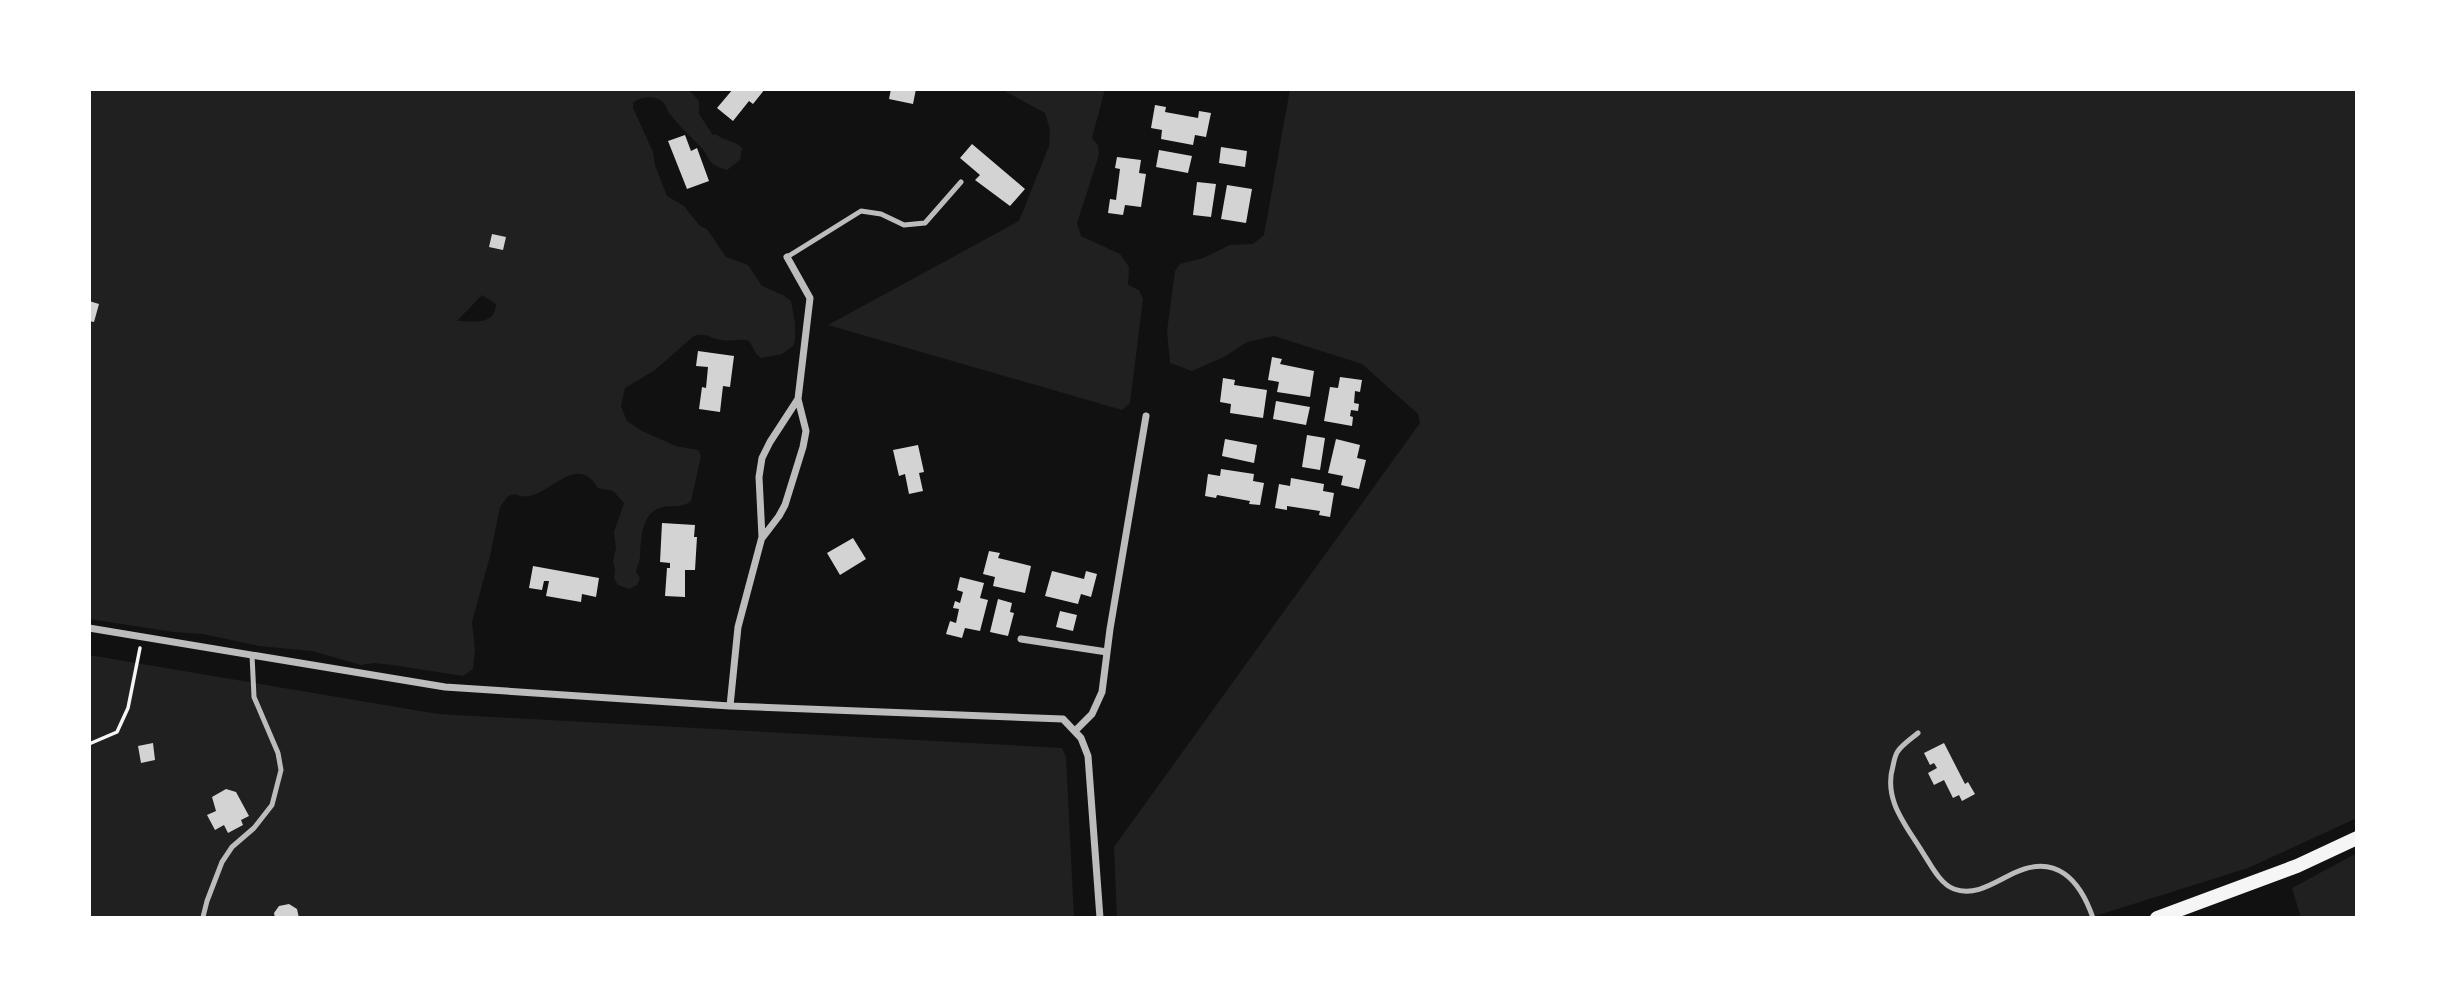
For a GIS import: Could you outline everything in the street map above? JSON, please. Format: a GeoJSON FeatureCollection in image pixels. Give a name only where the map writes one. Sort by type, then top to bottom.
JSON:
{"type":"FeatureCollection","features":[{"type":"Feature","properties":{"kind":"main road"},"geometry":{"type":"LineString","coordinates":[[2157,918],[2297,866],[2357,838]]}},
{"type":"Feature","properties":{"kind":"street"},"geometry":{"type":"LineString","coordinates":[[762,537],[785,505],[806,431],[798,400],[810,298],[787,257]]}},
{"type":"Feature","properties":{"kind":"street"},"geometry":{"type":"LineString","coordinates":[[730,706],[738,627],[762,537],[759,477],[762,458],[798,400]]}},
{"type":"Feature","properties":{"kind":"street"},"geometry":{"type":"LineString","coordinates":[[1076,730],[1092,714],[1102,692],[1146,416]]}},
{"type":"Feature","properties":{"kind":"street"},"geometry":{"type":"LineString","coordinates":[[89,628],[445,687],[730,706],[1063,719],[1076,730],[1088,757],[1100,918]]}},
{"type":"Feature","properties":{"kind":"street"},"geometry":{"type":"LineString","coordinates":[[1021,639],[1107,652]]}},
{"type":"Feature","properties":{"kind":"lane"},"geometry":{"type":"LineString","coordinates":[[787,257],[861,211],[881,214],[904,225],[925,223],[961,181]]}},
{"type":"Feature","properties":{"kind":"lane"},"geometry":{"type":"LineString","coordinates":[[203,917],[222,862],[232,847],[254,828],[272,804],[281,770],[278,753],[254,697],[252,655]]}},
{"type":"Feature","properties":{"kind":"lane"},"geometry":{"type":"LineString","coordinates":[[1918,733],[1896,752],[1890,788],[1893,807],[1950,888],[1961,891],[1979,890],[2017,871],[2045,867],[2059,870],[2078,885],[2093,918]]}},
{"type":"Feature","properties":{"kind":"path"},"geometry":{"type":"LineString","coordinates":[[89,744],[117,732],[128,708],[142,636]]}},
{"type":"Feature","properties":{"kind":"shaded area"},"geometry":{"type":"Polygon","coordinates":[[[89,89],[688,89],[699,101],[699,114],[713,135],[716,134],[742,148],[740,160],[727,170],[719,167],[711,162],[703,149],[669,113],[664,103],[648,97],[633,103],[667,196],[684,206],[700,226],[707,229],[726,257],[748,265],[762,286],[791,301],[795,323],[793,346],[782,354],[761,358],[749,341],[698,335],[655,370],[625,388],[621,406],[627,421],[676,446],[698,450],[701,456],[691,501],[683,505],[659,508],[653,511],[645,522],[636,572],[640,578],[637,585],[629,589],[618,585],[614,579],[614,532],[624,503],[613,491],[598,488],[588,477],[579,474],[568,476],[537,494],[508,496],[500,507],[472,622],[475,649],[473,669],[463,676],[374,663],[361,665],[312,651],[259,646],[203,634],[89,619],[89,89]],[[482,295],[457,321],[487,319],[495,311],[496,304],[482,295]]]}},
{"type":"Feature","properties":{"kind":"shaded area"},"geometry":{"type":"Polygon","coordinates":[[[1001,89],[1105,89],[1092,138],[1098,145],[1099,155],[1077,223],[1081,236],[1120,254],[1129,267],[1128,285],[1139,290],[1143,299],[1130,403],[1122,410],[828,325],[1019,221],[1049,146],[1050,130],[1045,113],[1001,89]]]}},
{"type":"Feature","properties":{"kind":"shaded area"},"geometry":{"type":"Polygon","coordinates":[[[1290,89],[2357,89],[2357,818],[2248,868],[2089,918],[1117,918],[1114,847],[1420,423],[1418,414],[1362,364],[1274,336],[1247,342],[1224,357],[1192,371],[1170,363],[1167,331],[1175,271],[1180,264],[1203,258],[1230,245],[1253,244],[1264,235],[1290,89]]]}},
{"type":"Feature","properties":{"kind":"shaded area"},"geometry":{"type":"Polygon","coordinates":[[[89,655],[438,714],[1062,748],[1066,757],[1074,918],[89,918],[89,655]]]}},
{"type":"Feature","properties":{"kind":"shaded area"},"geometry":{"type":"Polygon","coordinates":[[[2357,853],[2357,918],[2301,918],[2292,888],[2357,853]]]}},
{"type":"Feature","properties":{"kind":"building"},"geometry":{"type":"Polygon","coordinates":[[[733,89],[765,89],[753,104],[749,101],[733,121],[717,108],[733,89]]]}},
{"type":"Feature","properties":{"kind":"building"},"geometry":{"type":"Polygon","coordinates":[[[891,89],[916,89],[913,104],[889,99],[891,89]]]}},
{"type":"Feature","properties":{"kind":"building"},"geometry":{"type":"Polygon","coordinates":[[[1155,105],[1166,107],[1165,112],[1198,118],[1199,111],[1211,113],[1206,137],[1195,135],[1193,145],[1161,139],[1162,130],[1151,128],[1155,105]]]}},
{"type":"Feature","properties":{"kind":"building"},"geometry":{"type":"Polygon","coordinates":[[[685,135],[691,151],[697,148],[709,181],[687,189],[668,141],[685,135]]]}},
{"type":"Feature","properties":{"kind":"building"},"geometry":{"type":"Polygon","coordinates":[[[972,144],[1025,189],[1010,206],[975,180],[980,175],[960,158],[972,144]]]}},
{"type":"Feature","properties":{"kind":"building"},"geometry":{"type":"Polygon","coordinates":[[[1221,147],[1247,151],[1245,167],[1219,163],[1221,147]]]}},
{"type":"Feature","properties":{"kind":"building"},"geometry":{"type":"Polygon","coordinates":[[[1159,150],[1192,156],[1188,173],[1156,167],[1159,150]]]}},
{"type":"Feature","properties":{"kind":"building"},"geometry":{"type":"Polygon","coordinates":[[[1117,157],[1141,160],[1139,173],[1146,174],[1141,207],[1125,205],[1123,215],[1108,213],[1110,199],[1116,200],[1120,169],[1115,168],[1117,157]]]}},
{"type":"Feature","properties":{"kind":"building"},"geometry":{"type":"Polygon","coordinates":[[[1197,182],[1216,184],[1211,217],[1193,215],[1197,182]]]}},
{"type":"Feature","properties":{"kind":"building"},"geometry":{"type":"Polygon","coordinates":[[[1227,185],[1252,189],[1246,223],[1221,219],[1227,185]]]}},
{"type":"Feature","properties":{"kind":"building"},"geometry":{"type":"Polygon","coordinates":[[[492,234],[506,237],[503,250],[489,247],[492,234]]]}},
{"type":"Feature","properties":{"kind":"building"},"geometry":{"type":"Polygon","coordinates":[[[89,301],[99,304],[94,322],[89,321],[89,301]]]}},
{"type":"Feature","properties":{"kind":"building"},"geometry":{"type":"Polygon","coordinates":[[[698,351],[734,356],[730,387],[723,386],[720,412],[699,409],[702,387],[706,388],[708,367],[696,366],[698,351]]]}},
{"type":"Feature","properties":{"kind":"building"},"geometry":{"type":"Polygon","coordinates":[[[1272,357],[1282,359],[1280,364],[1314,371],[1310,397],[1277,392],[1279,382],[1268,380],[1272,357]]]}},
{"type":"Feature","properties":{"kind":"building"},"geometry":{"type":"Polygon","coordinates":[[[1340,377],[1362,380],[1360,392],[1355,391],[1354,403],[1359,404],[1358,411],[1351,410],[1352,426],[1324,421],[1330,387],[1338,388],[1340,377]]]}},
{"type":"Feature","properties":{"kind":"building"},"geometry":{"type":"Polygon","coordinates":[[[1223,378],[1235,380],[1234,385],[1267,390],[1263,418],[1230,413],[1231,404],[1220,402],[1223,378]]]}},
{"type":"Feature","properties":{"kind":"building"},"geometry":{"type":"Polygon","coordinates":[[[1276,401],[1310,407],[1306,425],[1273,419],[1276,401]]]}},
{"type":"Feature","properties":{"kind":"building"},"geometry":{"type":"Polygon","coordinates":[[[1307,435],[1325,438],[1320,470],[1302,467],[1307,435]]]}},
{"type":"Feature","properties":{"kind":"building"},"geometry":{"type":"Polygon","coordinates":[[[1225,439],[1257,445],[1254,463],[1222,456],[1225,439]]]}},
{"type":"Feature","properties":{"kind":"building"},"geometry":{"type":"Polygon","coordinates":[[[1336,439],[1360,445],[1357,458],[1366,460],[1359,489],[1341,485],[1343,476],[1328,473],[1336,439]]]}},
{"type":"Feature","properties":{"kind":"building"},"geometry":{"type":"Polygon","coordinates":[[[918,445],[924,472],[919,473],[923,491],[909,494],[905,474],[899,476],[893,450],[918,445]]]}},
{"type":"Feature","properties":{"kind":"building"},"geometry":{"type":"Polygon","coordinates":[[[1221,469],[1254,474],[1253,481],[1264,483],[1260,505],[1217,495],[1216,498],[1205,496],[1208,474],[1220,476],[1221,469]]]}},
{"type":"Feature","properties":{"kind":"building"},"geometry":{"type":"Polygon","coordinates":[[[1291,478],[1324,484],[1323,491],[1334,493],[1330,517],[1319,515],[1320,511],[1287,506],[1287,510],[1275,508],[1279,484],[1290,486],[1291,478]]]}},
{"type":"Feature","properties":{"kind":"building"},"geometry":{"type":"Polygon","coordinates":[[[662,523],[695,525],[695,570],[685,570],[685,597],[665,596],[667,568],[670,568],[670,563],[660,562],[662,523]]]}},
{"type":"Feature","properties":{"kind":"building"},"geometry":{"type":"Polygon","coordinates":[[[853,538],[866,559],[840,575],[827,553],[853,538]]]}},
{"type":"Feature","properties":{"kind":"building"},"geometry":{"type":"Polygon","coordinates":[[[989,551],[1000,553],[998,558],[1031,566],[1025,593],[993,586],[995,577],[983,574],[989,551]]]}},
{"type":"Feature","properties":{"kind":"building"},"geometry":{"type":"Polygon","coordinates":[[[533,566],[599,578],[596,597],[582,594],[581,602],[546,596],[549,581],[544,581],[542,590],[529,588],[533,566]]]}},
{"type":"Feature","properties":{"kind":"building"},"geometry":{"type":"Polygon","coordinates":[[[1052,571],[1084,579],[1086,571],[1097,574],[1091,597],[1081,594],[1078,604],[1045,596],[1052,571]]]}},
{"type":"Feature","properties":{"kind":"building"},"geometry":{"type":"Polygon","coordinates":[[[960,577],[984,583],[980,598],[988,600],[980,631],[965,628],[962,638],[946,634],[950,621],[956,623],[959,609],[953,608],[955,601],[960,603],[963,592],[957,590],[960,577]]]}},
{"type":"Feature","properties":{"kind":"building"},"geometry":{"type":"Polygon","coordinates":[[[998,599],[1012,603],[1010,612],[1014,613],[1008,636],[990,632],[998,599]]]}},
{"type":"Feature","properties":{"kind":"building"},"geometry":{"type":"Polygon","coordinates":[[[1060,611],[1077,615],[1073,631],[1056,627],[1060,611]]]}},
{"type":"Feature","properties":{"kind":"building"},"geometry":{"type":"Polygon","coordinates":[[[153,743],[155,760],[141,763],[138,746],[153,743]]]}},
{"type":"Feature","properties":{"kind":"building"},"geometry":{"type":"Polygon","coordinates":[[[1944,743],[1965,784],[1968,782],[1975,794],[1962,801],[1959,795],[1953,798],[1944,780],[1934,785],[1928,773],[1937,768],[1934,763],[1930,765],[1924,753],[1944,743]]]}},
{"type":"Feature","properties":{"kind":"building"},"geometry":{"type":"Polygon","coordinates":[[[226,789],[236,792],[249,816],[241,820],[243,825],[228,833],[224,825],[215,830],[207,815],[216,811],[212,797],[226,789]]]}},
{"type":"Feature","properties":{"kind":"building"},"geometry":{"type":"Polygon","coordinates":[[[289,904],[297,909],[299,918],[275,918],[274,913],[279,906],[289,904]]]}}]}
